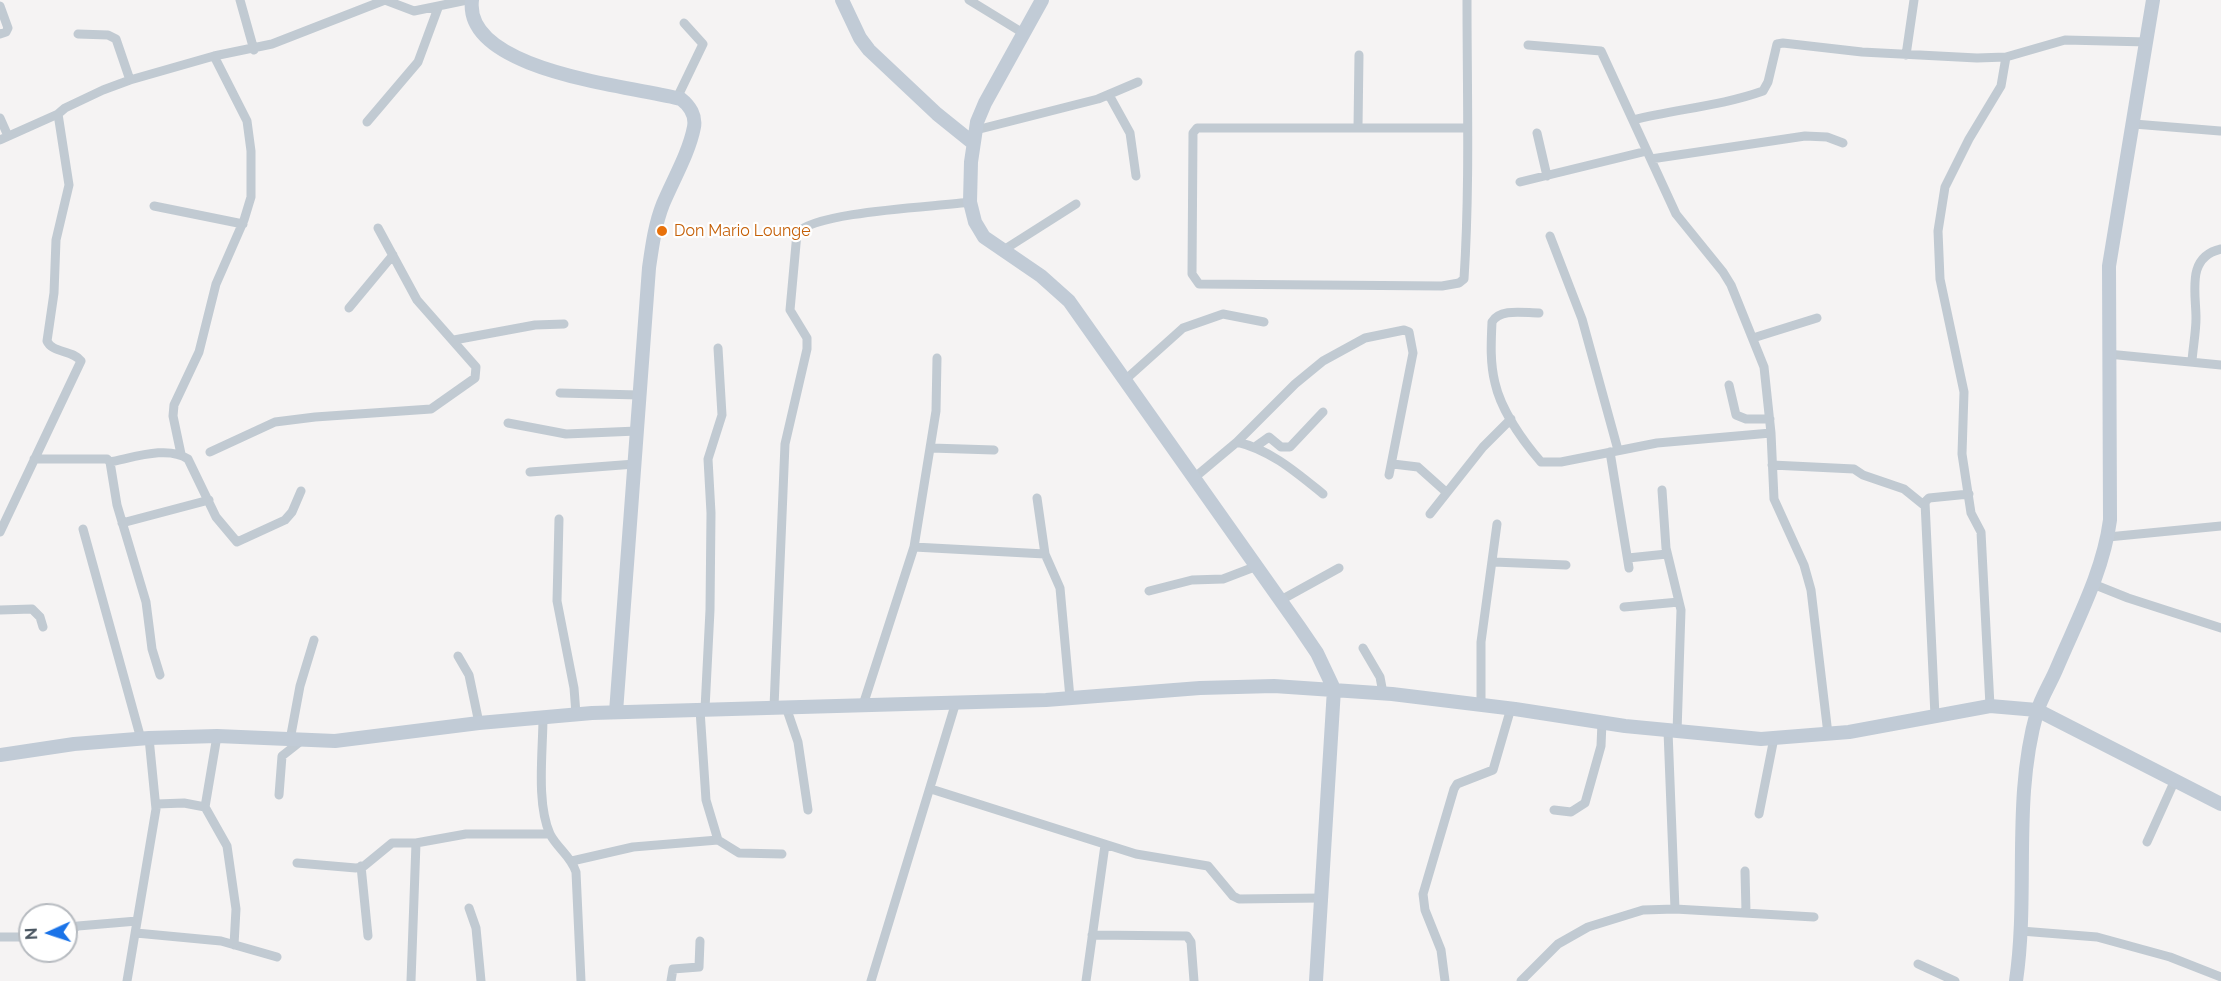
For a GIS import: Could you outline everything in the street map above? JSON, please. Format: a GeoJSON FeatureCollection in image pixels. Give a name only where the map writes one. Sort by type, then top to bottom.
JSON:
{"type":"FeatureCollection","features":[{"type":"Feature","properties":{"kind":"street"},"geometry":{"type":"LineString","coordinates":[[240,0],[254,50]]}},
{"type":"Feature","properties":{"kind":"street"},"geometry":{"type":"LineString","coordinates":[[0,118],[4,138],[58,114],[64,108],[93,94],[130,80],[214,56],[254,50],[385,0],[414,11],[438,8],[467,0]]}},
{"type":"Feature","properties":{"kind":"street"},"geometry":{"type":"LineString","coordinates":[[472,0],[473,20],[480,32],[504,50],[561,74],[677,98],[689,106],[694,126],[661,207],[649,267],[616,712]]}},
{"type":"Feature","properties":{"kind":"street"},"geometry":{"type":"LineString","coordinates":[[842,0],[860,38],[869,50],[937,114],[974,136],[1108,95],[1138,82]]}},
{"type":"Feature","properties":{"kind":"street"},"geometry":{"type":"LineString","coordinates":[[969,0],[1023,33]]}},
{"type":"Feature","properties":{"kind":"street"},"geometry":{"type":"LineString","coordinates":[[1042,0],[985,103],[974,136],[970,202],[979,231],[1002,251],[1041,276],[1068,301],[1281,600],[1317,653],[1334,689],[1316,981]]}},
{"type":"Feature","properties":{"kind":"street"},"geometry":{"type":"LineString","coordinates":[[1467,0],[1467,128],[1466,257],[1464,279],[1459,283],[1442,286],[1199,284],[1195,281],[1192,274],[1193,133],[1197,129],[1467,128]]}},
{"type":"Feature","properties":{"kind":"street"},"geometry":{"type":"LineString","coordinates":[[1906,55],[1914,0]]}},
{"type":"Feature","properties":{"kind":"street"},"geometry":{"type":"LineString","coordinates":[[2016,981],[2021,930],[2022,807],[2028,756],[2037,710],[2092,584],[2108,537],[2110,492],[2109,266],[2148,42],[2153,0]]}},
{"type":"Feature","properties":{"kind":"street"},"geometry":{"type":"LineString","coordinates":[[0,6],[8,28],[0,34]]}},
{"type":"Feature","properties":{"kind":"street"},"geometry":{"type":"LineString","coordinates":[[368,122],[418,62],[438,8]]}},
{"type":"Feature","properties":{"kind":"street"},"geometry":{"type":"LineString","coordinates":[[677,98],[703,44],[684,23]]}},
{"type":"Feature","properties":{"kind":"street"},"geometry":{"type":"LineString","coordinates":[[78,34],[108,35],[116,39],[130,80]]}},
{"type":"Feature","properties":{"kind":"street"},"geometry":{"type":"LineString","coordinates":[[1633,120],[1681,108],[1729,101],[1762,91],[1768,82],[1777,44],[1906,55],[2006,57],[2065,40],[2148,42]]}},
{"type":"Feature","properties":{"kind":"street"},"geometry":{"type":"LineString","coordinates":[[1528,45],[1601,51],[1682,224],[1724,272],[1753,338],[1766,374],[1774,499],[1804,565],[1811,590],[1828,734]]}},
{"type":"Feature","properties":{"kind":"street"},"geometry":{"type":"LineString","coordinates":[[1358,128],[1359,55]]}},
{"type":"Feature","properties":{"kind":"street"},"geometry":{"type":"LineString","coordinates":[[181,454],[173,416],[174,405],[199,352],[216,284],[243,224],[251,197],[251,151],[247,122],[214,56]]}},
{"type":"Feature","properties":{"kind":"street"},"geometry":{"type":"LineString","coordinates":[[1990,706],[1981,532],[1971,513],[1962,454],[1964,392],[1940,279],[1938,231],[1945,187],[1969,139],[2001,86],[2006,57]]}},
{"type":"Feature","properties":{"kind":"street"},"geometry":{"type":"LineString","coordinates":[[1108,95],[1130,133],[1136,176]]}},
{"type":"Feature","properties":{"kind":"street"},"geometry":{"type":"LineString","coordinates":[[0,532],[81,361],[78,356],[50,346],[46,341],[54,293],[56,240],[69,185],[58,114]]}},
{"type":"Feature","properties":{"kind":"street"},"geometry":{"type":"LineString","coordinates":[[2134,124],[2220,131]]}},
{"type":"Feature","properties":{"kind":"street"},"geometry":{"type":"LineString","coordinates":[[1537,133],[1547,176]]}},
{"type":"Feature","properties":{"kind":"street"},"geometry":{"type":"LineString","coordinates":[[1520,182],[1649,155],[1805,136],[1827,137],[1843,143]]}},
{"type":"Feature","properties":{"kind":"street"},"geometry":{"type":"LineString","coordinates":[[808,810],[798,742],[780,707],[785,444],[807,348],[807,338],[790,310],[797,233],[806,225],[851,215],[970,202]]}},
{"type":"Feature","properties":{"kind":"street"},"geometry":{"type":"LineString","coordinates":[[1002,251],[1076,204]]}},
{"type":"Feature","properties":{"kind":"street"},"geometry":{"type":"LineString","coordinates":[[154,206],[243,224]]}},
{"type":"Feature","properties":{"kind":"street"},"geometry":{"type":"LineString","coordinates":[[210,452],[275,422],[431,409],[475,378],[477,367],[417,300],[378,228]]}},
{"type":"Feature","properties":{"kind":"street"},"geometry":{"type":"LineString","coordinates":[[1550,236],[1582,319],[1614,451],[1629,563],[1667,554]]}},
{"type":"Feature","properties":{"kind":"street"},"geometry":{"type":"LineString","coordinates":[[2192,361],[2196,318],[2194,275],[2205,258],[2221,249]]}},
{"type":"Feature","properties":{"kind":"street"},"geometry":{"type":"LineString","coordinates":[[349,308],[393,255]]}},
{"type":"Feature","properties":{"kind":"street"},"geometry":{"type":"LineString","coordinates":[[1539,313],[1502,314],[1495,317],[1492,322],[1491,362],[1495,385],[1511,419],[1541,462],[1561,462],[1657,443],[1771,433]]}},
{"type":"Feature","properties":{"kind":"street"},"geometry":{"type":"LineString","coordinates":[[1125,380],[1183,328],[1223,314],[1264,322]]}},
{"type":"Feature","properties":{"kind":"street"},"geometry":{"type":"LineString","coordinates":[[1753,338],[1817,318]]}},
{"type":"Feature","properties":{"kind":"street"},"geometry":{"type":"LineString","coordinates":[[454,340],[535,325],[564,324]]}},
{"type":"Feature","properties":{"kind":"street"},"geometry":{"type":"LineString","coordinates":[[1194,478],[1237,442],[1295,384],[1323,361],[1365,338],[1404,330],[1409,332],[1413,340],[1413,352],[1393,464],[1389,475]]}},
{"type":"Feature","properties":{"kind":"street"},"geometry":{"type":"LineString","coordinates":[[718,348],[722,416],[708,459],[711,599],[702,709],[706,800],[718,840]]}},
{"type":"Feature","properties":{"kind":"street"},"geometry":{"type":"LineString","coordinates":[[2108,354],[2221,365]]}},
{"type":"Feature","properties":{"kind":"street"},"geometry":{"type":"LineString","coordinates":[[863,705],[914,547],[936,411],[937,358]]}},
{"type":"Feature","properties":{"kind":"street"},"geometry":{"type":"LineString","coordinates":[[1729,385],[1736,415],[1746,419],[1770,419]]}},
{"type":"Feature","properties":{"kind":"street"},"geometry":{"type":"LineString","coordinates":[[560,393],[639,395]]}},
{"type":"Feature","properties":{"kind":"street"},"geometry":{"type":"LineString","coordinates":[[1255,447],[1269,437],[1281,447],[1290,447],[1323,412]]}},
{"type":"Feature","properties":{"kind":"street"},"geometry":{"type":"LineString","coordinates":[[1430,514],[1483,447],[1511,419]]}},
{"type":"Feature","properties":{"kind":"street"},"geometry":{"type":"LineString","coordinates":[[508,423],[566,434],[637,431]]}},
{"type":"Feature","properties":{"kind":"street"},"geometry":{"type":"LineString","coordinates":[[1237,442],[1255,447],[1291,468],[1323,494]]}},
{"type":"Feature","properties":{"kind":"street"},"geometry":{"type":"LineString","coordinates":[[931,448],[994,450]]}},
{"type":"Feature","properties":{"kind":"street"},"geometry":{"type":"LineString","coordinates":[[34,459],[107,459],[110,462],[170,452],[181,454],[188,459],[216,517],[235,541],[240,542],[285,520],[292,512],[301,491]]}},
{"type":"Feature","properties":{"kind":"street"},"geometry":{"type":"LineString","coordinates":[[110,462],[122,523],[146,602],[152,649],[160,675]]}},
{"type":"Feature","properties":{"kind":"street"},"geometry":{"type":"LineString","coordinates":[[530,472],[635,464]]}},
{"type":"Feature","properties":{"kind":"street"},"geometry":{"type":"LineString","coordinates":[[1393,464],[1418,467],[1446,492]]}},
{"type":"Feature","properties":{"kind":"street"},"geometry":{"type":"LineString","coordinates":[[1772,465],[1854,469],[1863,475],[1904,489],[1925,506]]}},
{"type":"Feature","properties":{"kind":"street"},"geometry":{"type":"LineString","coordinates":[[1662,490],[1667,554],[1679,602],[1672,731],[1675,909]]}},
{"type":"Feature","properties":{"kind":"street"},"geometry":{"type":"LineString","coordinates":[[1935,717],[1925,506],[1929,498],[1969,494]]}},
{"type":"Feature","properties":{"kind":"street"},"geometry":{"type":"LineString","coordinates":[[1037,498],[1045,554],[1060,588],[1070,698]]}},
{"type":"Feature","properties":{"kind":"street"},"geometry":{"type":"LineString","coordinates":[[122,523],[209,500]]}},
{"type":"Feature","properties":{"kind":"street"},"geometry":{"type":"LineString","coordinates":[[559,519],[557,601],[574,688],[576,714]]}},
{"type":"Feature","properties":{"kind":"street"},"geometry":{"type":"LineString","coordinates":[[1481,705],[1481,642],[1494,562],[1497,524]]}},
{"type":"Feature","properties":{"kind":"street"},"geometry":{"type":"LineString","coordinates":[[2108,537],[2221,526]]}},
{"type":"Feature","properties":{"kind":"street"},"geometry":{"type":"LineString","coordinates":[[83,529],[145,738],[157,804],[128,981]]}},
{"type":"Feature","properties":{"kind":"street"},"geometry":{"type":"LineString","coordinates":[[914,547],[1045,554]]}},
{"type":"Feature","properties":{"kind":"street"},"geometry":{"type":"LineString","coordinates":[[1494,562],[1566,565]]}},
{"type":"Feature","properties":{"kind":"street"},"geometry":{"type":"LineString","coordinates":[[1149,591],[1186,581],[1222,579],[1257,566]]}},
{"type":"Feature","properties":{"kind":"street"},"geometry":{"type":"LineString","coordinates":[[1281,600],[1339,568]]}},
{"type":"Feature","properties":{"kind":"street"},"geometry":{"type":"LineString","coordinates":[[2092,584],[2221,628]]}},
{"type":"Feature","properties":{"kind":"street"},"geometry":{"type":"LineString","coordinates":[[1624,607],[1679,602]]}},
{"type":"Feature","properties":{"kind":"street"},"geometry":{"type":"LineString","coordinates":[[0,610],[32,609],[40,617],[43,627]]}},
{"type":"Feature","properties":{"kind":"street"},"geometry":{"type":"LineString","coordinates":[[279,795],[282,756],[295,741],[300,686],[314,640]]}},
{"type":"Feature","properties":{"kind":"street"},"geometry":{"type":"LineString","coordinates":[[1363,648],[1380,677],[1383,693]]}},
{"type":"Feature","properties":{"kind":"street"},"geometry":{"type":"LineString","coordinates":[[459,656],[469,675],[479,723]]}},
{"type":"Feature","properties":{"kind":"street"},"geometry":{"type":"LineString","coordinates":[[0,755],[74,744],[145,738],[217,736],[335,741],[479,723],[576,714],[1070,698],[1200,688],[1274,686],[1383,693],[1740,738],[1828,734],[1990,706],[2037,710],[2221,804]]}},
{"type":"Feature","properties":{"kind":"street"},"geometry":{"type":"LineString","coordinates":[[871,981],[956,702]]}},
{"type":"Feature","properties":{"kind":"street"},"geometry":{"type":"LineString","coordinates":[[1444,981],[1441,950],[1425,910],[1424,894],[1454,789],[1457,784],[1492,770],[1511,708]]}},
{"type":"Feature","properties":{"kind":"street"},"geometry":{"type":"LineString","coordinates":[[543,717],[543,811],[550,834],[572,861],[578,885],[581,981]]}},
{"type":"Feature","properties":{"kind":"street"},"geometry":{"type":"LineString","coordinates":[[1554,810],[1571,812],[1585,803],[1600,746],[1602,722]]}},
{"type":"Feature","properties":{"kind":"street"},"geometry":{"type":"LineString","coordinates":[[217,736],[205,807],[227,846],[236,909],[234,945]]}},
{"type":"Feature","properties":{"kind":"street"},"geometry":{"type":"LineString","coordinates":[[1759,814],[1774,738]]}},
{"type":"Feature","properties":{"kind":"street"},"geometry":{"type":"LineString","coordinates":[[2147,842],[2175,780]]}},
{"type":"Feature","properties":{"kind":"street"},"geometry":{"type":"LineString","coordinates":[[931,789],[1136,854],[1208,866],[1233,896],[1239,899],[1321,898]]}},
{"type":"Feature","properties":{"kind":"street"},"geometry":{"type":"LineString","coordinates":[[157,804],[184,803],[205,807]]}},
{"type":"Feature","properties":{"kind":"street"},"geometry":{"type":"LineString","coordinates":[[297,863],[361,866],[392,843],[416,843],[466,834],[550,834]]}},
{"type":"Feature","properties":{"kind":"street"},"geometry":{"type":"LineString","coordinates":[[572,861],[633,847],[718,840],[739,853],[782,854]]}},
{"type":"Feature","properties":{"kind":"street"},"geometry":{"type":"LineString","coordinates":[[411,981],[416,843]]}},
{"type":"Feature","properties":{"kind":"street"},"geometry":{"type":"LineString","coordinates":[[1086,981],[1105,845]]}},
{"type":"Feature","properties":{"kind":"street"},"geometry":{"type":"LineString","coordinates":[[361,866],[368,936]]}},
{"type":"Feature","properties":{"kind":"street"},"geometry":{"type":"LineString","coordinates":[[1745,871],[1746,912]]}},
{"type":"Feature","properties":{"kind":"street"},"geometry":{"type":"LineString","coordinates":[[469,908],[476,928],[481,981]]}},
{"type":"Feature","properties":{"kind":"street"},"geometry":{"type":"LineString","coordinates":[[1521,981],[1558,944],[1588,927],[1643,910],[1675,909],[1814,917]]}},
{"type":"Feature","properties":{"kind":"street"},"geometry":{"type":"LineString","coordinates":[[78,926],[137,921]]}},
{"type":"Feature","properties":{"kind":"street"},"geometry":{"type":"LineString","coordinates":[[2021,930],[2097,937],[2170,957],[2221,977]]}},
{"type":"Feature","properties":{"kind":"street"},"geometry":{"type":"LineString","coordinates":[[136,933],[234,945],[277,957]]}},
{"type":"Feature","properties":{"kind":"street"},"geometry":{"type":"LineString","coordinates":[[1092,935],[1187,936],[1191,942],[1194,981]]}},
{"type":"Feature","properties":{"kind":"street"},"geometry":{"type":"LineString","coordinates":[[0,937],[18,938]]}},
{"type":"Feature","properties":{"kind":"street"},"geometry":{"type":"LineString","coordinates":[[671,981],[673,969],[699,967],[699,941]]}},
{"type":"Feature","properties":{"kind":"street"},"geometry":{"type":"LineString","coordinates":[[1918,964],[1954,981]]}},
{"type":"Feature","properties":{"kind":"place","name":"Don Mario Lounge"},"geometry":{"type":"Point","coordinates":[662,231]}}]}
